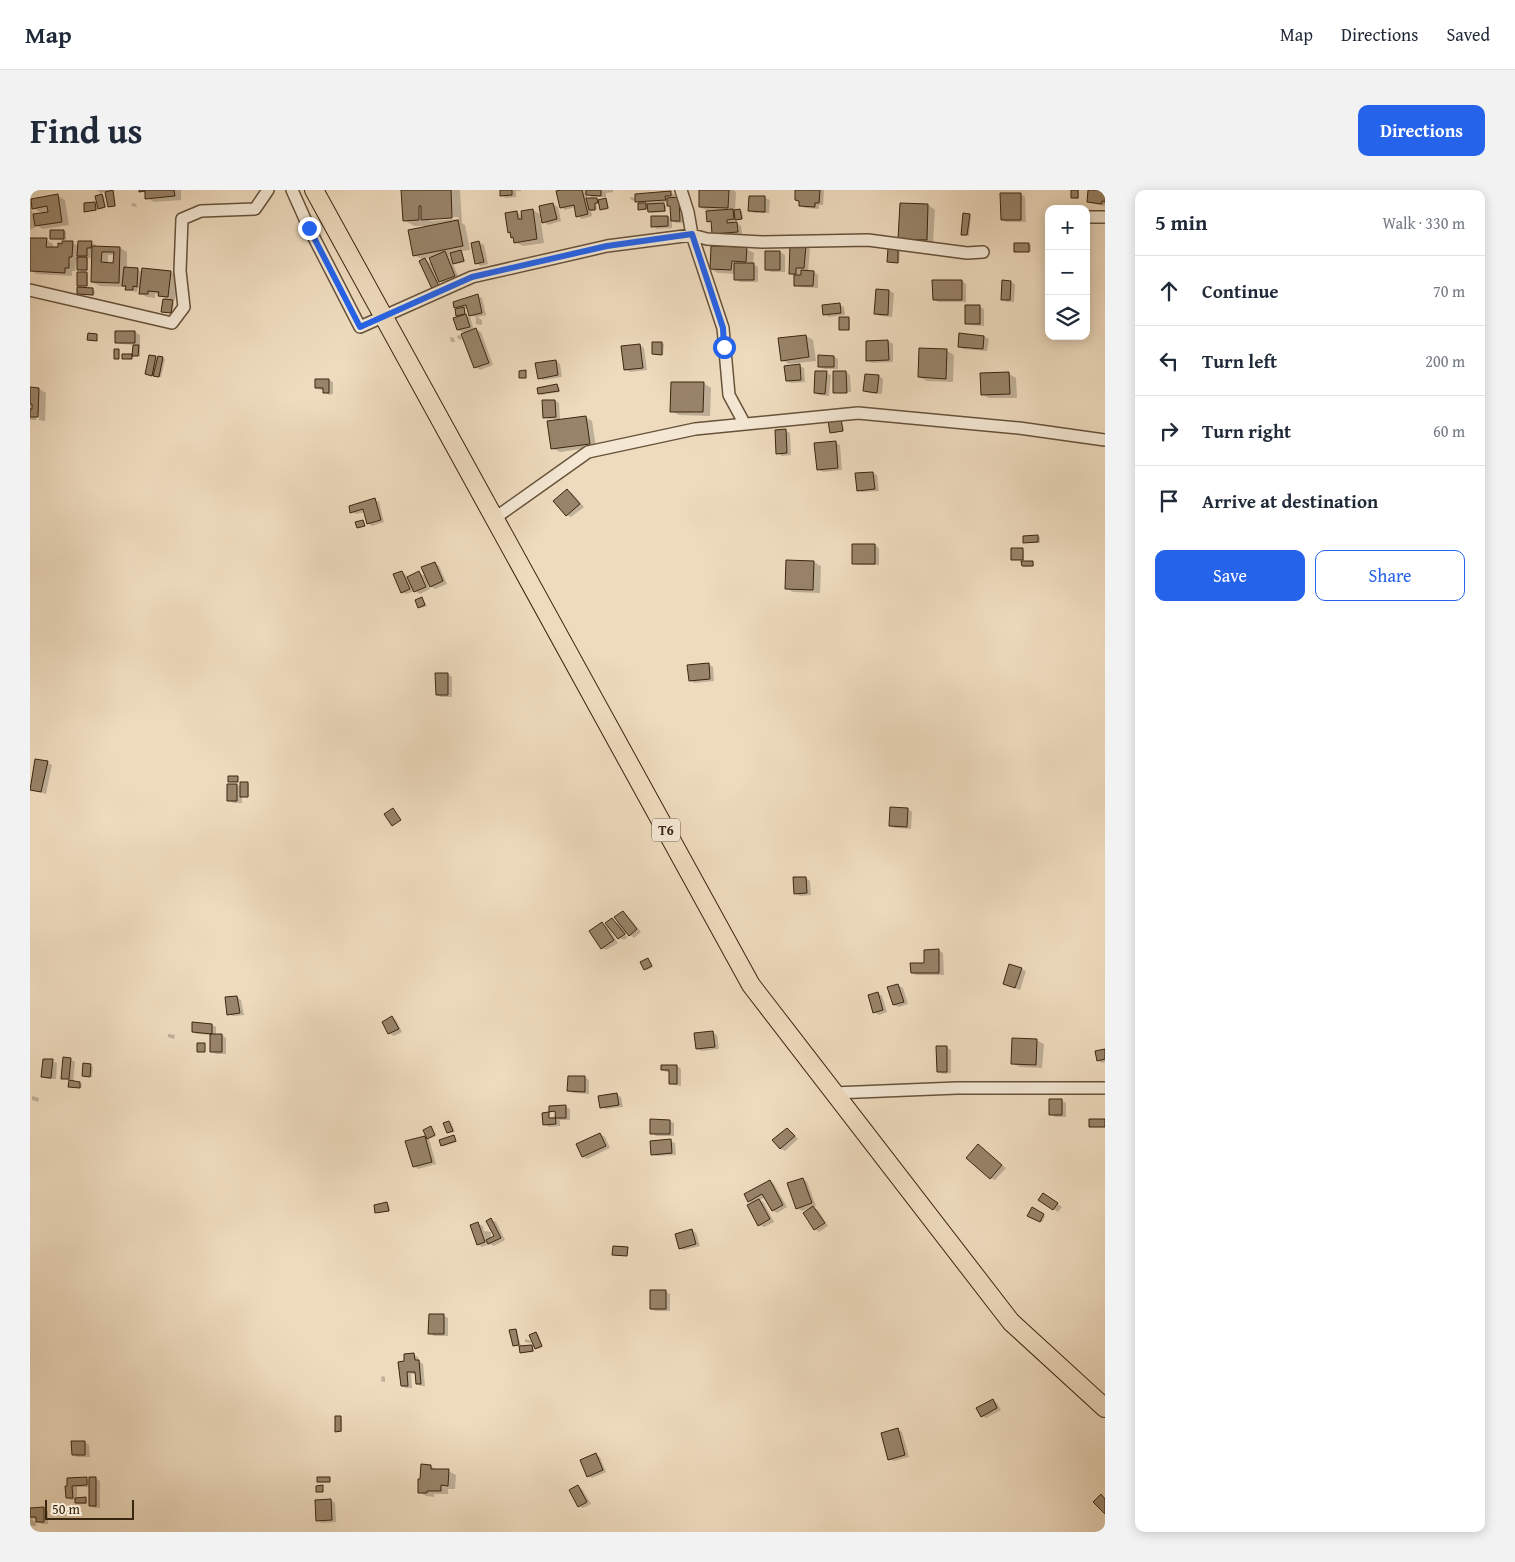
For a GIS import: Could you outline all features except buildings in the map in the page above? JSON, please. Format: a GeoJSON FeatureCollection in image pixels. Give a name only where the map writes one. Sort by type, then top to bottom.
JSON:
{"type":"FeatureCollection","features":[{"type":"Feature","properties":{"kind":"highway","name":"T6"},"geometry":{"type":"LineString","coordinates":[[314,190],[750,984],[1012,1322],[1105,1408]]}},
{"type":"Feature","properties":{"kind":"street"},"geometry":{"type":"LineString","coordinates":[[30,290],[172,323],[184,307],[180,271],[182,219],[201,211],[255,209],[268,190]]}},
{"type":"Feature","properties":{"kind":"street"},"geometry":{"type":"LineString","coordinates":[[292,190],[309,228],[360,327],[472,277],[607,246],[692,234],[707,239],[762,242],[868,240],[967,253],[983,252]]}},
{"type":"Feature","properties":{"kind":"street"},"geometry":{"type":"LineString","coordinates":[[681,190],[692,234],[723,328],[729,394],[742,419]]}},
{"type":"Feature","properties":{"kind":"street"},"geometry":{"type":"LineString","coordinates":[[1090,217],[1105,217]]}},
{"type":"Feature","properties":{"kind":"street"},"geometry":{"type":"LineString","coordinates":[[495,518],[588,452],[695,429],[858,413],[1019,428],[1105,440]]}},
{"type":"Feature","properties":{"kind":"street"},"geometry":{"type":"LineString","coordinates":[[834,1093],[957,1088],[1105,1088]]}},
{"type":"Feature","properties":{"kind":"route"},"geometry":{"type":"LineString","coordinates":[[309,228],[360,327],[472,277],[607,246],[692,234],[723,328],[724,347]]}}]}
